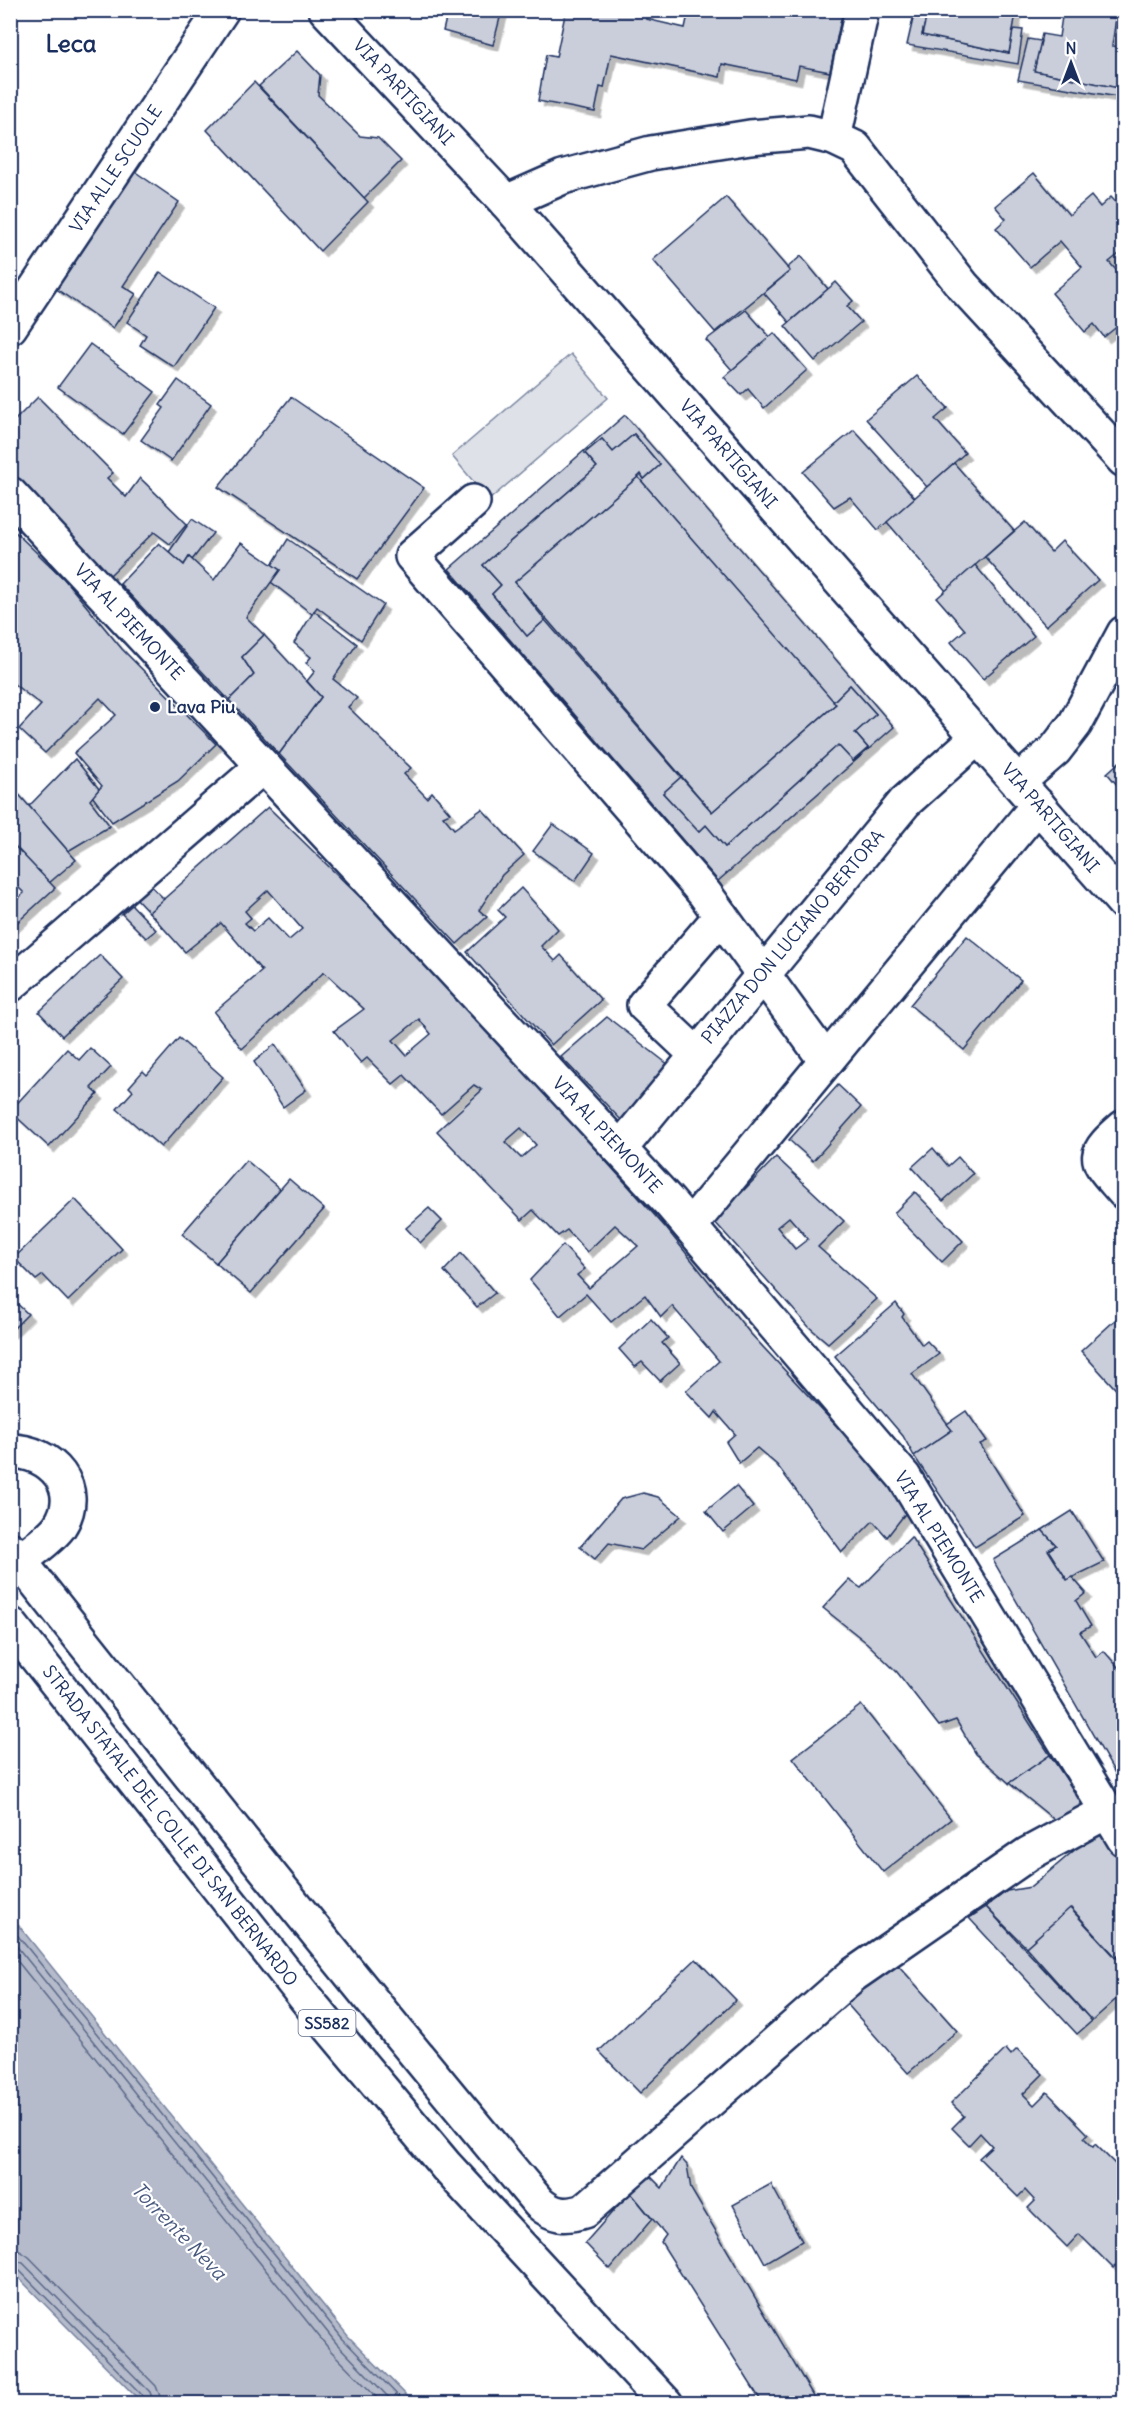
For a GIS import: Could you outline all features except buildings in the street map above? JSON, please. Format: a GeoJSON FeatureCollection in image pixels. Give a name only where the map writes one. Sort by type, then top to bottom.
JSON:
{"type":"FeatureCollection","features":[{"type":"Feature","properties":{"kind":"street","name":"VIA ALLE SCUOLE"},"geometry":{"type":"LineString","coordinates":[[10,327],[222,10]]}},
{"type":"Feature","properties":{"kind":"street","name":"VIA PARTIGIANI"},"geometry":{"type":"LineString","coordinates":[[326,10],[506,202],[1124,903]]}},
{"type":"Feature","properties":{"kind":"street"},"geometry":{"type":"LineString","coordinates":[[834,138],[862,10]]}},
{"type":"Feature","properties":{"kind":"street"},"geometry":{"type":"LineString","coordinates":[[506,202],[563,177],[651,153],[750,137],[808,132],[834,138],[855,148],[963,286],[1124,460]]}},
{"type":"Feature","properties":{"kind":"street","name":"VIA AL PIEMONTE"},"geometry":{"type":"LineString","coordinates":[[10,494],[620,1149],[690,1226],[904,1477],[1124,1839]]}},
{"type":"Feature","properties":{"kind":"street"},"geometry":{"type":"LineString","coordinates":[[472,502],[412,555],[722,916],[826,1061]]}},
{"type":"Feature","properties":{"kind":"street"},"geometry":{"type":"LineString","coordinates":[[690,1226],[826,1061],[1028,793],[1055,750],[1075,724],[1124,633]]}},
{"type":"Feature","properties":{"kind":"street","name":"PIAZZA DON LUCIANO BERTORA"},"geometry":{"type":"LineString","coordinates":[[620,1149],[905,802],[978,737]]}},
{"type":"Feature","properties":{"kind":"street"},"geometry":{"type":"LineString","coordinates":[[10,985],[263,766]]}},
{"type":"Feature","properties":{"kind":"street"},"geometry":{"type":"LineString","coordinates":[[697,1055],[644,1005],[722,916]]}},
{"type":"Feature","properties":{"kind":"street"},"geometry":{"type":"LineString","coordinates":[[1124,1126],[1101,1146],[1098,1156],[1101,1166],[1124,1192]]}},
{"type":"Feature","properties":{"kind":"street"},"geometry":{"type":"LineString","coordinates":[[10,1451],[35,1454],[46,1460],[62,1478],[67,1498],[65,1515],[59,1526],[15,1555],[436,2081],[539,2203],[550,2212],[559,2215],[570,2216],[584,2211],[852,1976],[1029,1854],[1106,1812]]}},
{"type":"Feature","properties":{"kind":"street","name":"STRADA STATALE DEL COLLE DI SAN BERNARDO"},"geometry":{"type":"LineString","coordinates":[[10,1624],[324,2020],[446,2166],[666,2403]]}},
{"type":"Feature","properties":{"kind":"shaded area"},"geometry":{"type":"Polygon","coordinates":[[[571,354],[608,398],[489,500],[452,456],[571,354]]]}},
{"type":"Feature","properties":{"kind":"water","name":"Torrente Neva"},"geometry":{"type":"Polygon","coordinates":[[[11,1916],[348,2336],[414,2403],[142,2403],[11,2270],[11,1916]]]}},
{"type":"Feature","properties":{"kind":"place","name":"Lava Piu"},"geometry":{"type":"Point","coordinates":[155,707]}},
{"type":"Feature","properties":{"kind":"district","name":"Leca"},"geometry":{"type":"Point","coordinates":[71,44]}}]}
